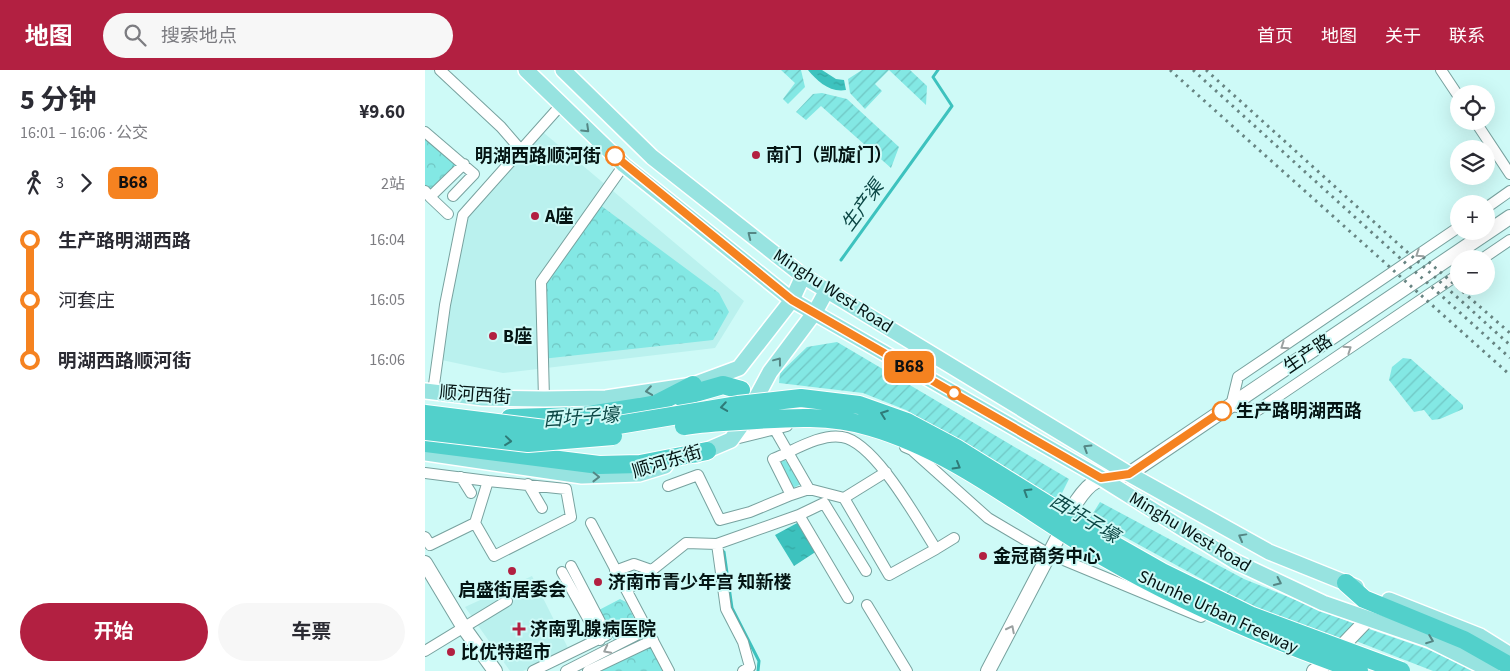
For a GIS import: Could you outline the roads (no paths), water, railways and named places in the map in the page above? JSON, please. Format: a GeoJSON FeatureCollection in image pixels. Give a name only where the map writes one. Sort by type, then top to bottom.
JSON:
{"type":"FeatureCollection","features":[{"type":"Feature","properties":{"kind":"highway"},"geometry":{"type":"LineString","coordinates":[[648,406],[693,385]]}},
{"type":"Feature","properties":{"kind":"highway"},"geometry":{"type":"LineString","coordinates":[[425,408],[522,419],[583,416],[648,406],[723,385],[741,390]]}},
{"type":"Feature","properties":{"kind":"highway","name":"Shunhe Urban Freeway"},"geometry":{"type":"LineString","coordinates":[[425,414],[545,429],[605,426],[738,405],[801,398],[859,405],[907,422],[956,448],[1095,534],[1162,572],[1252,616],[1401,671]]}},
{"type":"Feature","properties":{"kind":"highway","name":"Shunhe Urban Freeway"},"geometry":{"type":"LineString","coordinates":[[425,432],[528,444],[577,441],[703,423],[785,417],[825,418],[871,427],[941,456],[1104,557],[1187,601],[1254,632],[1359,671]]}},
{"type":"Feature","properties":{"kind":"highway"},"geometry":{"type":"LineString","coordinates":[[425,451],[599,465],[640,464],[707,451]]}},
{"type":"Feature","properties":{"kind":"highway"},"geometry":{"type":"LineString","coordinates":[[1346,583],[1363,599],[1465,640],[1510,666]]}},
{"type":"Feature","properties":{"kind":"main road","name":"Minghu West Road"},"geometry":{"type":"LineString","coordinates":[[526,70],[624,165],[792,300],[1101,478],[1236,562],[1323,603],[1430,640],[1492,671]]}},
{"type":"Feature","properties":{"kind":"main road","name":"Minghu West Road"},"geometry":{"type":"LineString","coordinates":[[563,70],[652,157],[803,276],[1129,474],[1269,552],[1480,636],[1510,655]]}},
{"type":"Feature","properties":{"kind":"main road","name":"生产路"},"geometry":{"type":"LineString","coordinates":[[1101,478],[1129,474],[1510,217]]}},
{"type":"Feature","properties":{"kind":"main road","name":"顺河西街"},"geometry":{"type":"LineString","coordinates":[[429,392],[483,398],[544,400],[606,398],[693,385],[739,368],[792,300],[803,276]]}},
{"type":"Feature","properties":{"kind":"main road","name":"顺河东街"},"geometry":{"type":"LineString","coordinates":[[425,451],[566,482],[639,474],[707,451],[731,440],[741,426],[770,372],[815,312],[827,290]]}},
{"type":"Feature","properties":{"kind":"main road"},"geometry":{"type":"LineString","coordinates":[[715,377],[741,390],[747,403],[741,426]]}},
{"type":"Feature","properties":{"kind":"main road"},"geometry":{"type":"LineString","coordinates":[[988,671],[1077,501],[1086,488],[1101,478]]}},
{"type":"Feature","properties":{"kind":"main road"},"geometry":{"type":"LineString","coordinates":[[425,563],[465,628],[495,671]]}},
{"type":"Feature","properties":{"kind":"main road"},"geometry":{"type":"LineString","coordinates":[[1318,669],[1368,619]]}},
{"type":"Feature","properties":{"kind":"street"},"geometry":{"type":"LineString","coordinates":[[440,70],[501,126],[520,149]]}},
{"type":"Feature","properties":{"kind":"street"},"geometry":{"type":"LineString","coordinates":[[1441,70],[1451,85]]}},
{"type":"Feature","properties":{"kind":"street"},"geometry":{"type":"LineString","coordinates":[[429,392],[463,215],[561,105]]}},
{"type":"Feature","properties":{"kind":"street"},"geometry":{"type":"LineString","coordinates":[[1481,130],[1510,174]]}},
{"type":"Feature","properties":{"kind":"street"},"geometry":{"type":"LineString","coordinates":[[425,132],[464,164],[473,174],[453,196]]}},
{"type":"Feature","properties":{"kind":"street"},"geometry":{"type":"LineString","coordinates":[[448,214],[428,194],[464,164]]}},
{"type":"Feature","properties":{"kind":"street"},"geometry":{"type":"LineString","coordinates":[[544,400],[541,282],[624,165]]}},
{"type":"Feature","properties":{"kind":"street"},"geometry":{"type":"LineString","coordinates":[[1495,202],[1510,192]]}},
{"type":"Feature","properties":{"kind":"street"},"geometry":{"type":"LineString","coordinates":[[1450,232],[1238,377],[1231,406],[1258,410],[1450,280]]}},
{"type":"Feature","properties":{"kind":"street"},"geometry":{"type":"LineString","coordinates":[[1495,250],[1510,240]]}},
{"type":"Feature","properties":{"kind":"street"},"geometry":{"type":"LineString","coordinates":[[731,440],[774,428],[829,424],[872,433],[912,450],[988,518],[1049,554],[1318,669]]}},
{"type":"Feature","properties":{"kind":"street"},"geometry":{"type":"LineString","coordinates":[[774,428],[809,489]]}},
{"type":"Feature","properties":{"kind":"street"},"geometry":{"type":"LineString","coordinates":[[791,495],[773,459],[821,439],[841,436],[857,443],[886,472],[935,549]]}},
{"type":"Feature","properties":{"kind":"street"},"geometry":{"type":"LineString","coordinates":[[668,486],[698,474],[720,520],[751,512],[809,489],[844,498],[861,490],[886,472]]}},
{"type":"Feature","properties":{"kind":"street"},"geometry":{"type":"LineString","coordinates":[[425,473],[528,484],[566,482],[571,517],[494,556],[475,523],[488,481]]}},
{"type":"Feature","properties":{"kind":"street"},"geometry":{"type":"LineString","coordinates":[[461,477],[471,493]]}},
{"type":"Feature","properties":{"kind":"street"},"geometry":{"type":"LineString","coordinates":[[528,484],[542,508]]}},
{"type":"Feature","properties":{"kind":"street"},"geometry":{"type":"LineString","coordinates":[[844,498],[889,575],[954,538]]}},
{"type":"Feature","properties":{"kind":"street"},"geometry":{"type":"LineString","coordinates":[[627,590],[686,543],[717,544],[799,515],[824,503],[866,571]]}},
{"type":"Feature","properties":{"kind":"street"},"geometry":{"type":"LineString","coordinates":[[799,515],[847,598]]}},
{"type":"Feature","properties":{"kind":"street"},"geometry":{"type":"LineString","coordinates":[[427,545],[475,523]]}},
{"type":"Feature","properties":{"kind":"street"},"geometry":{"type":"LineString","coordinates":[[591,523],[669,671]]}},
{"type":"Feature","properties":{"kind":"street"},"geometry":{"type":"LineString","coordinates":[[717,544],[726,609],[743,642],[750,667],[743,671]]}},
{"type":"Feature","properties":{"kind":"street"},"geometry":{"type":"LineString","coordinates":[[615,571],[634,564],[651,570]]}},
{"type":"Feature","properties":{"kind":"street"},"geometry":{"type":"LineString","coordinates":[[533,671],[607,635],[567,569]]}},
{"type":"Feature","properties":{"kind":"street"},"geometry":{"type":"LineString","coordinates":[[425,651],[507,602]]}},
{"type":"Feature","properties":{"kind":"street"},"geometry":{"type":"LineString","coordinates":[[867,605],[907,671]]}},
{"type":"Feature","properties":{"kind":"street"},"geometry":{"type":"LineString","coordinates":[[566,671],[647,629]]}},
{"type":"Feature","properties":{"kind":"street"},"geometry":{"type":"LineString","coordinates":[[588,671],[653,640]]}},
{"type":"Feature","properties":{"kind":"water"},"geometry":{"type":"Polygon","coordinates":[[[808,70],[822,70],[836,79],[844,80],[846,90],[829,88],[815,78],[808,70]]]}},
{"type":"Feature","properties":{"kind":"water"},"geometry":{"type":"Polygon","coordinates":[[[799,522],[817,551],[794,566],[775,535],[799,522]]]}},
{"type":"Feature","properties":{"kind":"waterway","name":"生产渠"},"geometry":{"type":"LineString","coordinates":[[841,260],[952,106],[933,77],[938,70]]}},
{"type":"Feature","properties":{"kind":"waterway","name":"生产渠"},"geometry":{"type":"LineString","coordinates":[[724,552],[732,608],[759,661],[758,671]]}},
{"type":"Feature","properties":{"kind":"railway"},"geometry":{"type":"LineString","coordinates":[[1170,70],[1510,375]]}},
{"type":"Feature","properties":{"kind":"railway"},"geometry":{"type":"LineString","coordinates":[[1193,70],[1510,358]]}},
{"type":"Feature","properties":{"kind":"railway"},"geometry":{"type":"LineString","coordinates":[[1206,70],[1510,345]]}},
{"type":"Feature","properties":{"kind":"railway"},"geometry":{"type":"LineString","coordinates":[[1423,257],[1510,333]]}},
{"type":"Feature","properties":{"kind":"place","name":"南门（凯旋门）"},"geometry":{"type":"Point","coordinates":[756,155]}},
{"type":"Feature","properties":{"kind":"place","name":"明湖西路顺河街"},"geometry":{"type":"Point","coordinates":[615,156]}},
{"type":"Feature","properties":{"kind":"place","name":"A座"},"geometry":{"type":"Point","coordinates":[535,216]}},
{"type":"Feature","properties":{"kind":"place","name":"B座"},"geometry":{"type":"Point","coordinates":[493,336]}},
{"type":"Feature","properties":{"kind":"place","name":"生产路明湖西路"},"geometry":{"type":"Point","coordinates":[1222,411]}},
{"type":"Feature","properties":{"kind":"place","name":"金冠商务中心"},"geometry":{"type":"Point","coordinates":[983,556]}},
{"type":"Feature","properties":{"kind":"place","name":"启盛街居委会"},"geometry":{"type":"Point","coordinates":[512,571]}},
{"type":"Feature","properties":{"kind":"place","name":"济南市青少年宫 知新楼"},"geometry":{"type":"Point","coordinates":[598,582]}},
{"type":"Feature","properties":{"kind":"place","name":"济南乳腺病医院"},"geometry":{"type":"Point","coordinates":[519,629]}},
{"type":"Feature","properties":{"kind":"place","name":"比优特超市"},"geometry":{"type":"Point","coordinates":[451,652]}},
{"type":"Feature","properties":{"kind":"water label","name":"西圩子壕"},"geometry":{"type":"Point","coordinates":[581,418]}},
{"type":"Feature","properties":{"kind":"water label","name":"西圩子壕"},"geometry":{"type":"Point","coordinates":[1084,519]}}]}
